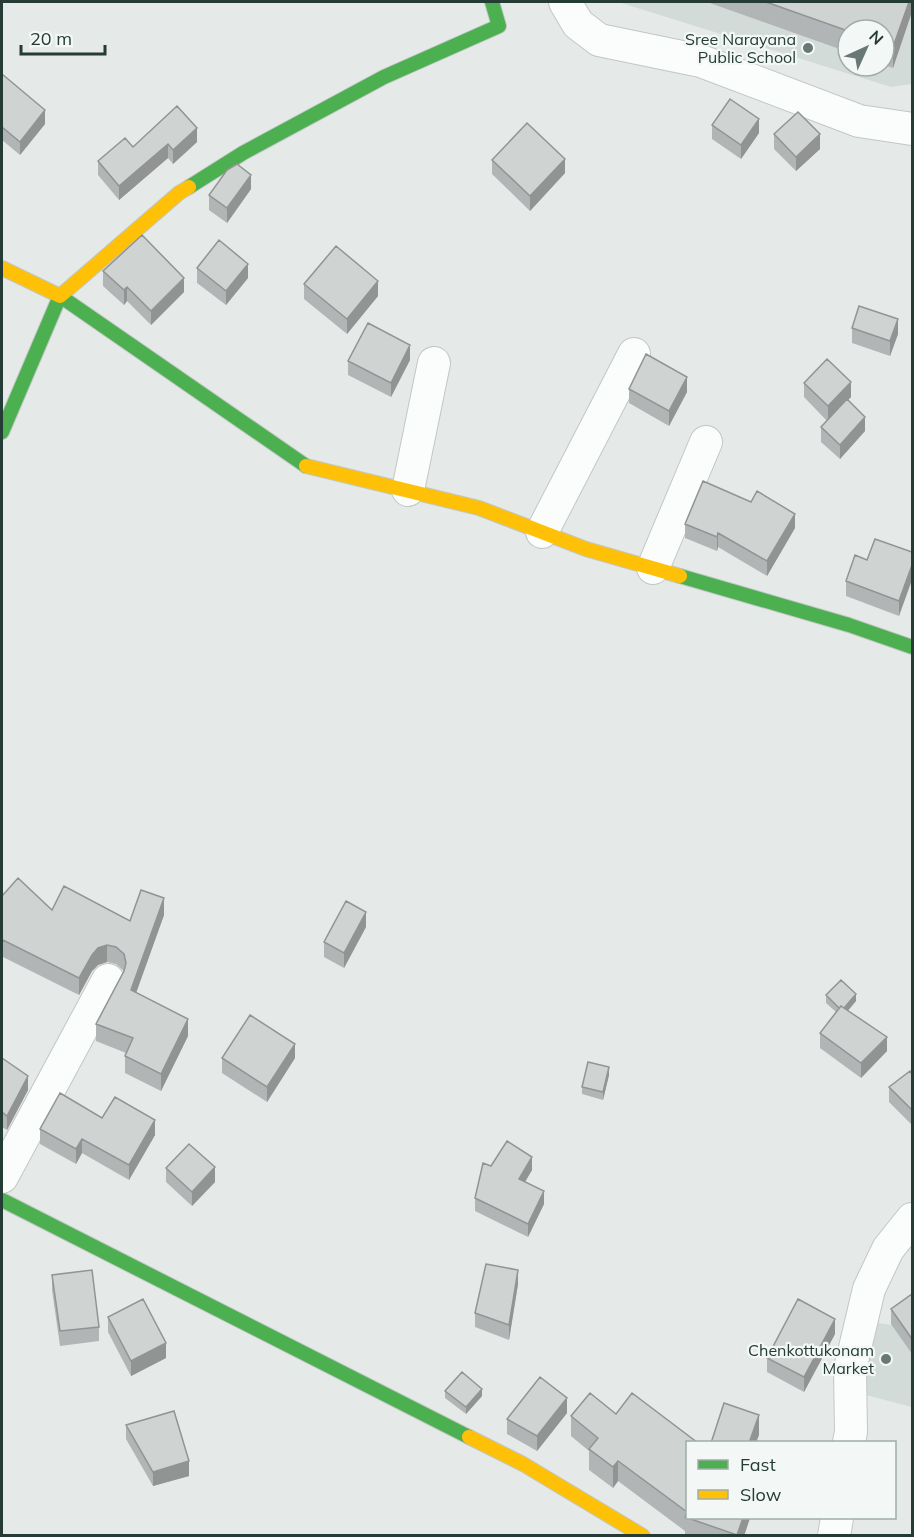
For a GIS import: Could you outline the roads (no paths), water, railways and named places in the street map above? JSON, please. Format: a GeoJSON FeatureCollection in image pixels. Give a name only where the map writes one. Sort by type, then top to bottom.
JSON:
{"type":"FeatureCollection","features":[{"type":"Feature","properties":{"kind":"street"},"geometry":{"type":"LineString","coordinates":[[2,432],[60,296],[179,193],[243,153],[384,77],[500,26],[492,2]]}},
{"type":"Feature","properties":{"kind":"street"},"geometry":{"type":"LineString","coordinates":[[565,2],[579,24],[599,40],[701,61],[859,121],[912,129]]}},
{"type":"Feature","properties":{"kind":"street"},"geometry":{"type":"LineString","coordinates":[[2,268],[60,296],[303,465],[479,508],[586,549],[849,625],[912,647]]}},
{"type":"Feature","properties":{"kind":"street"},"geometry":{"type":"LineString","coordinates":[[542,532],[634,354]]}},
{"type":"Feature","properties":{"kind":"street"},"geometry":{"type":"LineString","coordinates":[[408,490],[434,363]]}},
{"type":"Feature","properties":{"kind":"street"},"geometry":{"type":"LineString","coordinates":[[653,568],[706,442]]}},
{"type":"Feature","properties":{"kind":"street"},"geometry":{"type":"LineString","coordinates":[[2,1176],[108,980]]}},
{"type":"Feature","properties":{"kind":"street"},"geometry":{"type":"LineString","coordinates":[[2,1200],[523,1464],[643,1536]]}},
{"type":"Feature","properties":{"kind":"street"},"geometry":{"type":"LineString","coordinates":[[849,1441],[850,1369],[869,1289],[888,1249],[912,1219]]}},
{"type":"Feature","properties":{"kind":"street"},"geometry":{"type":"LineString","coordinates":[[834,1536],[837,1519]]}},
{"type":"Feature","properties":{"kind":"place","name":"Sree Narayana Public School"},"geometry":{"type":"Point","coordinates":[808,48]}},
{"type":"Feature","properties":{"kind":"place","name":"Chenkottukonam Market"},"geometry":{"type":"Point","coordinates":[886,1359]}}]}
